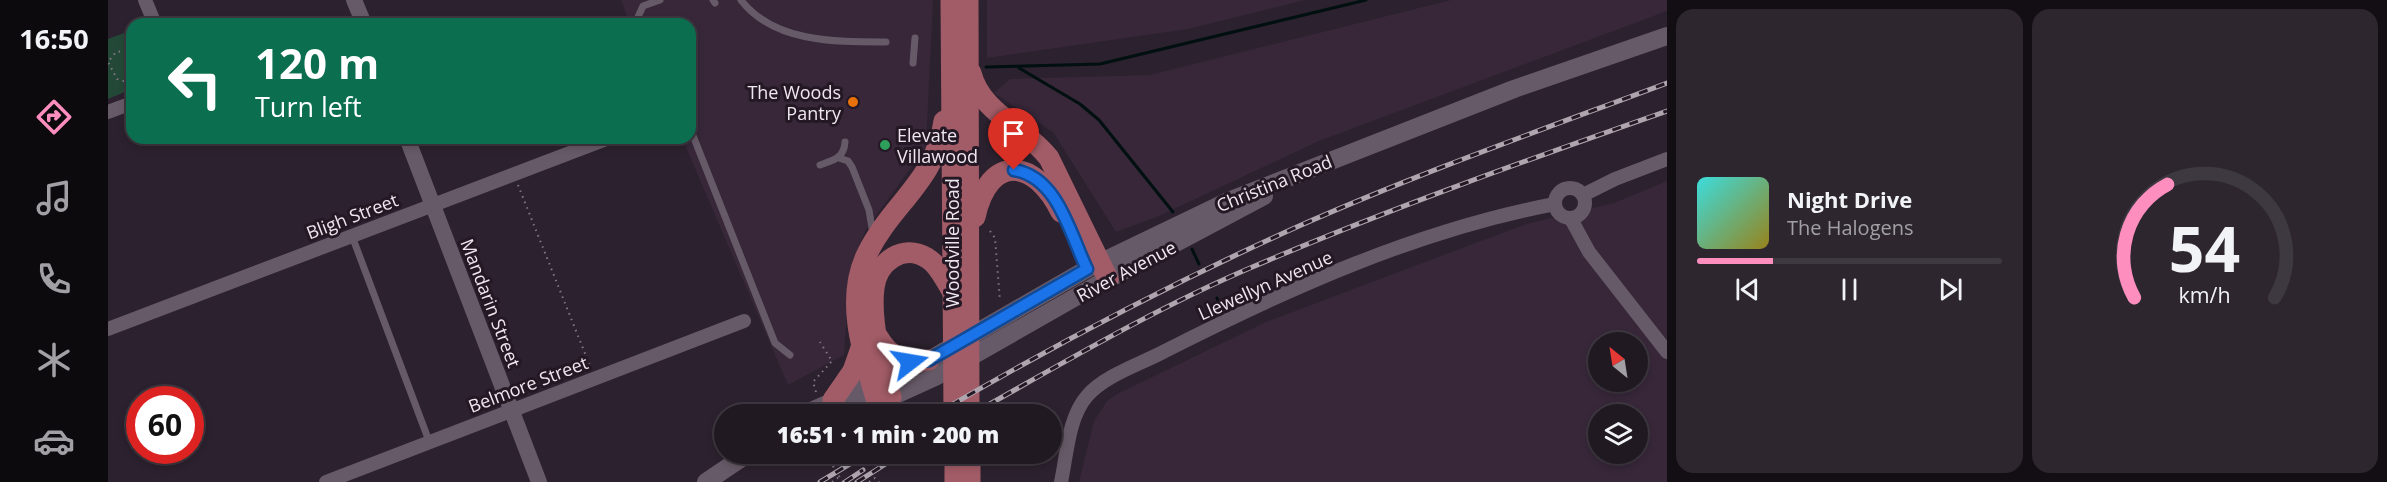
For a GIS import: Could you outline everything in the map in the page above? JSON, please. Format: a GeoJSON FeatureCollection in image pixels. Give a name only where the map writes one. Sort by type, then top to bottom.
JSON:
{"type":"FeatureCollection","features":[{"type":"Feature","properties":{"kind":"main road","name":"Woodville Road"},"geometry":{"type":"LineString","coordinates":[[951,0],[960,68],[969,244],[955,404]]}},
{"type":"Feature","properties":{"kind":"main road","name":"Woodville Road"},"geometry":{"type":"LineString","coordinates":[[968,0],[960,68],[953,291],[960,329],[968,404]]}},
{"type":"Feature","properties":{"kind":"main road","name":"Christina Road"},"geometry":{"type":"LineString","coordinates":[[1637,44],[1667,29]]}},
{"type":"Feature","properties":{"kind":"main road","name":"Christina Road"},"geometry":{"type":"LineString","coordinates":[[929,360],[1097,274],[1226,201],[1456,111],[1637,44],[1667,36]]}},
{"type":"Feature","properties":{"kind":"main road"},"geometry":{"type":"LineString","coordinates":[[879,396],[857,290],[860,271],[874,240],[912,194],[932,162],[960,68]]}},
{"type":"Feature","properties":{"kind":"main road"},"geometry":{"type":"LineString","coordinates":[[960,68],[996,112],[1040,146],[1048,158],[1097,274]]}},
{"type":"Feature","properties":{"kind":"main road"},"geometry":{"type":"LineString","coordinates":[[969,244],[976,209],[986,186],[1003,172],[1024,171],[1043,182],[1049,190],[1097,274]]}},
{"type":"Feature","properties":{"kind":"main road"},"geometry":{"type":"LineString","coordinates":[[829,402],[853,371],[869,342],[874,286],[882,266],[890,258],[908,253],[928,258],[953,291]]}},
{"type":"Feature","properties":{"kind":"main road","name":"River Avenue"},"geometry":{"type":"LineString","coordinates":[[829,402],[879,396],[937,376],[1097,274]]}},
{"type":"Feature","properties":{"kind":"main road"},"geometry":{"type":"LineString","coordinates":[[869,342],[910,362],[929,360]]}},
{"type":"Feature","properties":{"kind":"main road","name":"River Avenue"},"geometry":{"type":"LineString","coordinates":[[879,396],[929,360]]}},
{"type":"Feature","properties":{"kind":"main road"},"geometry":{"type":"LineString","coordinates":[[706,482],[739,464]]}},
{"type":"Feature","properties":{"kind":"street"},"geometry":{"type":"LineString","coordinates":[[145,0],[152,18]]}},
{"type":"Feature","properties":{"kind":"street"},"geometry":{"type":"LineString","coordinates":[[354,0],[362,18]]}},
{"type":"Feature","properties":{"kind":"street"},"geometry":{"type":"LineString","coordinates":[[108,112],[126,104]]}},
{"type":"Feature","properties":{"kind":"street","name":"Mandarin Street"},"geometry":{"type":"LineString","coordinates":[[409,144],[539,482]]}},
{"type":"Feature","properties":{"kind":"street","name":"Bligh Street"},"geometry":{"type":"LineString","coordinates":[[108,329],[593,144]]}},
{"type":"Feature","properties":{"kind":"street"},"geometry":{"type":"LineString","coordinates":[[1583,195],[1615,179],[1667,159]]}},
{"type":"Feature","properties":{"kind":"street"},"geometry":{"type":"LineString","coordinates":[[1571,219],[1584,210],[1583,195],[1577,189],[1563,189],[1557,196],[1555,204],[1562,216],[1571,219],[1589,252],[1667,352]]}},
{"type":"Feature","properties":{"kind":"street","name":"Llewellyn Avenue"},"geometry":{"type":"LineString","coordinates":[[1061,482],[1078,411],[1089,394],[1110,379],[1223,322],[1347,268],[1472,224],[1555,204]]}},
{"type":"Feature","properties":{"kind":"street","name":"Belmore Street"},"geometry":{"type":"LineString","coordinates":[[326,482],[744,321]]}},
{"type":"Feature","properties":{"kind":"lane"},"geometry":{"type":"LineString","coordinates":[[638,18],[643,6],[660,0]]}},
{"type":"Feature","properties":{"kind":"lane"},"geometry":{"type":"LineString","coordinates":[[741,0],[748,10],[775,27],[805,38],[886,42]]}},
{"type":"Feature","properties":{"kind":"lane"},"geometry":{"type":"LineString","coordinates":[[913,63],[915,38]]}},
{"type":"Feature","properties":{"kind":"lane"},"geometry":{"type":"LineString","coordinates":[[820,165],[839,158],[844,151],[845,142]]}},
{"type":"Feature","properties":{"kind":"lane"},"geometry":{"type":"LineString","coordinates":[[696,143],[775,343],[790,355]]}},
{"type":"Feature","properties":{"kind":"lane"},"geometry":{"type":"LineString","coordinates":[[839,158],[848,161],[852,167],[869,210],[874,240]]}},
{"type":"Feature","properties":{"kind":"lane"},"geometry":{"type":"LineString","coordinates":[[352,236],[429,441]]}},
{"type":"Feature","properties":{"kind":"path"},"geometry":{"type":"LineString","coordinates":[[126,50],[121,50],[108,62],[117,79],[126,80]]}},
{"type":"Feature","properties":{"kind":"path"},"geometry":{"type":"LineString","coordinates":[[514,174],[595,377]]}},
{"type":"Feature","properties":{"kind":"path"},"geometry":{"type":"LineString","coordinates":[[820,342],[832,361],[813,382],[829,402]]}},
{"type":"Feature","properties":{"kind":"path"},"geometry":{"type":"LineString","coordinates":[[836,464],[833,466],[843,482]]}},
{"type":"Feature","properties":{"kind":"path"},"geometry":{"type":"LineString","coordinates":[[832,482],[839,477]]}},
{"type":"Feature","properties":{"kind":"path"},"geometry":{"type":"LineString","coordinates":[[869,482],[875,478],[879,482]]}},
{"type":"Feature","properties":{"kind":"shaded area"},"geometry":{"type":"Polygon","coordinates":[[[621,0],[933,0],[926,147],[865,231],[849,283],[844,355],[788,385],[685,144],[696,144],[696,18],[628,18],[621,0]]]}},
{"type":"Feature","properties":{"kind":"shaded area"},"geometry":{"type":"Polygon","coordinates":[[[987,0],[1305,0],[1188,29],[987,58],[987,0]]]}},
{"type":"Feature","properties":{"kind":"shaded area"},"geometry":{"type":"Polygon","coordinates":[[[1451,0],[1667,0],[1667,11],[1319,141],[1159,216],[1116,232],[1053,132],[994,93],[1010,79],[1150,75],[1451,0]]]}},
{"type":"Feature","properties":{"kind":"shaded area"},"geometry":{"type":"Polygon","coordinates":[[[1667,181],[1667,482],[1079,482],[1094,421],[1107,401],[1117,394],[1266,322],[1526,224],[1614,203],[1667,181]]]}},
{"type":"Feature","properties":{"kind":"green space"},"geometry":{"type":"Polygon","coordinates":[[[126,32],[126,92],[108,99],[108,39],[126,32]]]}},
{"type":"Feature","properties":{"kind":"waterway"},"geometry":{"type":"LineString","coordinates":[[986,67],[1100,64],[1366,0]]}},
{"type":"Feature","properties":{"kind":"waterway"},"geometry":{"type":"LineString","coordinates":[[1019,68],[1080,104],[1099,120],[1173,212]]}},
{"type":"Feature","properties":{"kind":"waterway"},"geometry":{"type":"LineString","coordinates":[[1192,249],[1199,264]]}},
{"type":"Feature","properties":{"kind":"waterway"},"geometry":{"type":"LineString","coordinates":[[1217,298],[1221,308]]}},
{"type":"Feature","properties":{"kind":"railway"},"geometry":{"type":"LineString","coordinates":[[953,404],[1115,315],[1299,226],[1528,134],[1667,83]]}},
{"type":"Feature","properties":{"kind":"railway"},"geometry":{"type":"LineString","coordinates":[[990,404],[1144,319],[1250,268],[1405,206],[1667,111]]}},
{"type":"Feature","properties":{"kind":"railway"},"geometry":{"type":"LineString","coordinates":[[820,482],[850,464]]}},
{"type":"Feature","properties":{"kind":"railway"},"geometry":{"type":"LineString","coordinates":[[857,482],[886,464]]}},
{"type":"Feature","properties":{"kind":"railway"},"geometry":{"type":"LineString","coordinates":[[845,482],[863,470]]}},
{"type":"Feature","properties":{"kind":"place","name":"The Woods Pantry"},"geometry":{"type":"Point","coordinates":[853,102]}},
{"type":"Feature","properties":{"kind":"place","name":"Elevate Villawood"},"geometry":{"type":"Point","coordinates":[885,145]}},
{"type":"Feature","properties":{"kind":"route"},"geometry":{"type":"LineString","coordinates":[[910,362],[929,360],[1087,269],[1049,190],[1034,176],[1024,171],[1014,170]]}}]}
